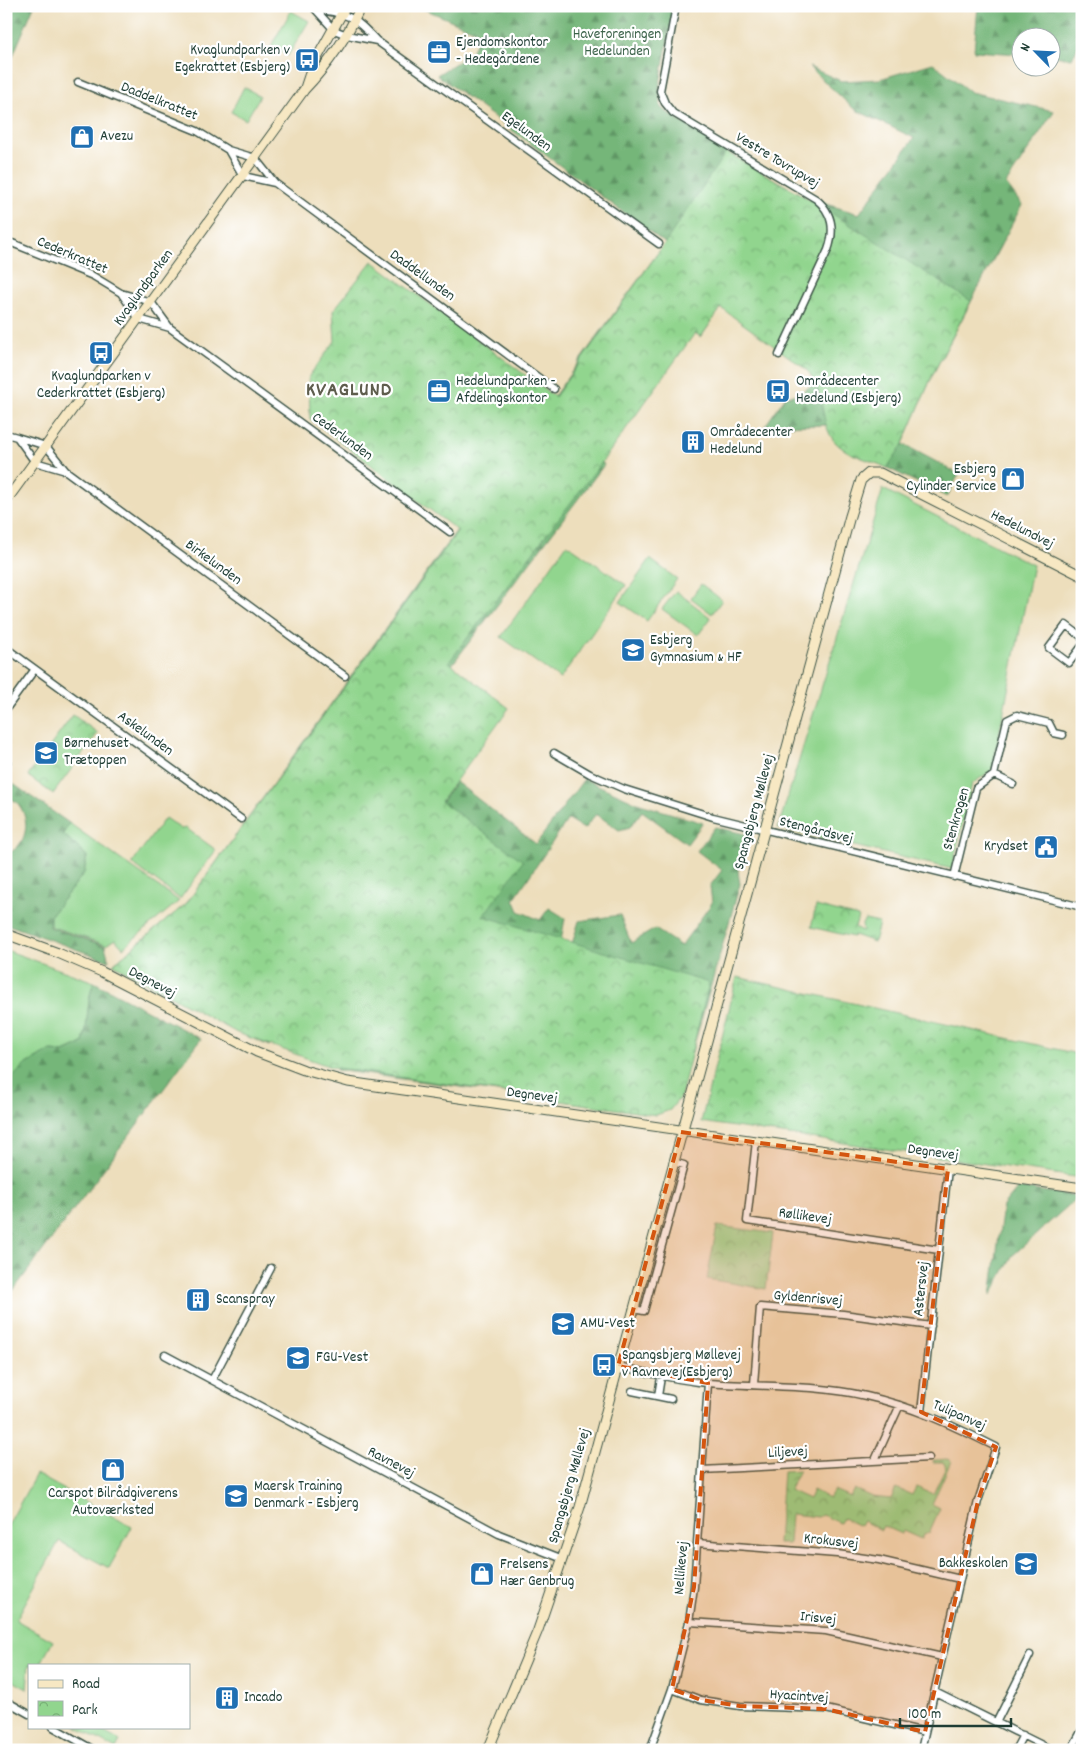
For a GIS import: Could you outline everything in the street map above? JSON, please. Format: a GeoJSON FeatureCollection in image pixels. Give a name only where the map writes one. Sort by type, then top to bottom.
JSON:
{"type":"FeatureCollection","features":[{"type":"Feature","properties":{"kind":"street","name":"Kvaglundparken"},"geometry":{"type":"LineString","coordinates":[[6,501],[304,90],[317,76],[347,35],[361,6]]}},
{"type":"Feature","properties":{"kind":"street","name":"Vestre Tovrupvej"},"geometry":{"type":"LineString","coordinates":[[676,6],[660,91],[665,103],[673,113],[816,199],[823,205],[832,222],[828,250],[778,355]]}},
{"type":"Feature","properties":{"kind":"street","name":"Egelunden"},"geometry":{"type":"LineString","coordinates":[[313,8],[344,10],[378,41],[659,244]]}},
{"type":"Feature","properties":{"kind":"street"},"geometry":{"type":"LineString","coordinates":[[313,8],[334,30]]}},
{"type":"Feature","properties":{"kind":"street","name":"Kvaglundparken"},"geometry":{"type":"LineString","coordinates":[[304,90],[312,67],[344,10]]}},
{"type":"Feature","properties":{"kind":"street","name":"Egelunden"},"geometry":{"type":"LineString","coordinates":[[334,30],[347,35],[378,41]]}},
{"type":"Feature","properties":{"kind":"street","name":"Daddelkrattet"},"geometry":{"type":"LineString","coordinates":[[78,82],[197,131],[228,150],[255,158]]}},
{"type":"Feature","properties":{"kind":"street","name":"Daddelkrattet"},"geometry":{"type":"LineString","coordinates":[[228,150],[243,176]]}},
{"type":"Feature","properties":{"kind":"street","name":"Daddellunden"},"geometry":{"type":"LineString","coordinates":[[255,158],[275,183],[554,389]]}},
{"type":"Feature","properties":{"kind":"street","name":"Daddellunden"},"geometry":{"type":"LineString","coordinates":[[243,176],[275,183]]}},
{"type":"Feature","properties":{"kind":"street","name":"Cederkrattet"},"geometry":{"type":"LineString","coordinates":[[12,243],[93,276],[122,293],[151,302]]}},
{"type":"Feature","properties":{"kind":"street","name":"Cederkrattet"},"geometry":{"type":"LineString","coordinates":[[122,293],[139,319]]}},
{"type":"Feature","properties":{"kind":"street","name":"Cederlunden"},"geometry":{"type":"LineString","coordinates":[[151,302],[170,328],[450,532]]}},
{"type":"Feature","properties":{"kind":"street","name":"Cederlunden"},"geometry":{"type":"LineString","coordinates":[[139,319],[170,328]]}},
{"type":"Feature","properties":{"kind":"street"},"geometry":{"type":"LineString","coordinates":[[6,434],[46,446]]}},
{"type":"Feature","properties":{"kind":"street"},"geometry":{"type":"LineString","coordinates":[[18,437],[35,462]]}},
{"type":"Feature","properties":{"kind":"street","name":"Birkelunden"},"geometry":{"type":"LineString","coordinates":[[46,446],[66,471],[345,676]]}},
{"type":"Feature","properties":{"kind":"street","name":"Birkelunden"},"geometry":{"type":"LineString","coordinates":[[35,462],[66,471]]}},
{"type":"Feature","properties":{"kind":"street","name":"Hedelundvej"},"geometry":{"type":"LineString","coordinates":[[869,473],[880,473],[1082,576]]}},
{"type":"Feature","properties":{"kind":"street","name":"Spangsbjerg Møllevej"},"geometry":{"type":"LineString","coordinates":[[488,1750],[534,1639],[580,1507],[850,516],[861,480],[869,473]]}},
{"type":"Feature","properties":{"kind":"street"},"geometry":{"type":"LineString","coordinates":[[1082,637],[1066,625],[1049,648],[1069,663],[1082,646]]}},
{"type":"Feature","properties":{"kind":"street","name":"Askelunden"},"geometry":{"type":"LineString","coordinates":[[6,648],[241,819]]}},
{"type":"Feature","properties":{"kind":"street"},"geometry":{"type":"LineString","coordinates":[[6,709],[36,670]]}},
{"type":"Feature","properties":{"kind":"street"},"geometry":{"type":"LineString","coordinates":[[1013,784],[994,775],[1007,720],[1017,715],[1049,723],[1054,733],[1063,734]]}},
{"type":"Feature","properties":{"kind":"street","name":"Stengårdsvej"},"geometry":{"type":"LineString","coordinates":[[554,753],[590,774],[660,802],[765,831],[1082,907]]}},
{"type":"Feature","properties":{"kind":"street","name":"Stenkrogen"},"geometry":{"type":"LineString","coordinates":[[954,877],[976,788],[994,775]]}},
{"type":"Feature","properties":{"kind":"street","name":"Degnevej"},"geometry":{"type":"LineString","coordinates":[[6,934],[102,972],[257,1052],[304,1070],[348,1082],[681,1132],[1082,1188]]}},
{"type":"Feature","properties":{"kind":"street","name":"Røllikevej"},"geometry":{"type":"LineString","coordinates":[[756,1141],[747,1221],[939,1250]]}},
{"type":"Feature","properties":{"kind":"street","name":"Astersvej"},"geometry":{"type":"LineString","coordinates":[[921,1412],[948,1169]]}},
{"type":"Feature","properties":{"kind":"street"},"geometry":{"type":"LineString","coordinates":[[212,1380],[271,1268]]}},
{"type":"Feature","properties":{"kind":"street","name":"Gyldenrisvej"},"geometry":{"type":"LineString","coordinates":[[754,1384],[760,1307],[843,1314],[930,1326]]}},
{"type":"Feature","properties":{"kind":"street","name":"Ravnevej"},"geometry":{"type":"LineString","coordinates":[[165,1355],[499,1534],[563,1559]]}},
{"type":"Feature","properties":{"kind":"street","name":"Tulipanvej"},"geometry":{"type":"LineString","coordinates":[[618,1366],[661,1377],[708,1383],[812,1388],[865,1396],[921,1412],[996,1447],[980,1491],[921,1750]]}},
{"type":"Feature","properties":{"kind":"street"},"geometry":{"type":"LineString","coordinates":[[658,1396],[661,1377]]}},
{"type":"Feature","properties":{"kind":"street","name":"Nellikevej"},"geometry":{"type":"LineString","coordinates":[[650,1750],[672,1689],[689,1622],[697,1543],[708,1383]]}},
{"type":"Feature","properties":{"kind":"street"},"geometry":{"type":"LineString","coordinates":[[632,1390],[671,1399]]}},
{"type":"Feature","properties":{"kind":"street"},"geometry":{"type":"LineString","coordinates":[[875,1460],[900,1405]]}},
{"type":"Feature","properties":{"kind":"street","name":"Liljevej"},"geometry":{"type":"LineString","coordinates":[[702,1470],[929,1458]]}},
{"type":"Feature","properties":{"kind":"street","name":"Krokusvej"},"geometry":{"type":"LineString","coordinates":[[697,1543],[836,1554],[880,1560],[960,1579]]}},
{"type":"Feature","properties":{"kind":"street","name":"Irisvej"},"geometry":{"type":"LineString","coordinates":[[689,1622],[826,1631],[942,1657]]}},
{"type":"Feature","properties":{"kind":"street"},"geometry":{"type":"LineString","coordinates":[[997,1721],[1030,1655]]}},
{"type":"Feature","properties":{"kind":"street","name":"Hyacintvej"},"geometry":{"type":"LineString","coordinates":[[672,1689],[701,1700],[740,1706],[826,1710],[925,1732]]}},
{"type":"Feature","properties":{"kind":"street"},"geometry":{"type":"LineString","coordinates":[[935,1692],[997,1721],[1052,1750]]}},
{"type":"Feature","properties":{"kind":"street"},"geometry":{"type":"LineString","coordinates":[[6,1702],[28,1713]]}},
{"type":"Feature","properties":{"kind":"street"},"geometry":{"type":"LineString","coordinates":[[55,1728],[94,1750]]}},
{"type":"Feature","properties":{"kind":"street"},"geometry":{"type":"LineString","coordinates":[[1071,1750],[1082,1730]]}},
{"type":"Feature","properties":{"kind":"street"},"geometry":{"type":"LineString","coordinates":[[1015,1750],[1023,1735]]}},
{"type":"Feature","properties":{"kind":"highlighted area"},"geometry":{"type":"Polygon","coordinates":[[[681,1132],[948,1169],[921,1412],[996,1447],[978,1501],[925,1732],[826,1709],[740,1706],[701,1700],[672,1689],[694,1587],[708,1383],[618,1366],[681,1132]]]}},
{"type":"Feature","properties":{"kind":"green space"},"geometry":{"type":"Polygon","coordinates":[[[6,6],[34,6],[6,72],[6,6]]]}},
{"type":"Feature","properties":{"kind":"green space","name":"Haveforeningen Hedelunden"},"geometry":{"type":"Polygon","coordinates":[[[417,6],[674,6],[659,89],[661,108],[726,152],[809,199],[859,214],[914,138],[854,109],[809,67],[841,81],[880,79],[933,63],[970,92],[1054,111],[1006,184],[1022,205],[933,374],[903,444],[959,474],[947,497],[871,460],[833,425],[765,426],[786,396],[799,394],[804,391],[817,378],[823,367],[721,308],[701,337],[688,328],[597,454],[604,465],[346,804],[231,885],[113,964],[186,904],[665,243],[437,75],[470,54],[481,33],[417,6]]]}},
{"type":"Feature","properties":{"kind":"green space"},"geometry":{"type":"Polygon","coordinates":[[[978,6],[1082,6],[1082,38],[1072,58],[1060,57],[1060,28],[1010,28],[1010,53],[974,51],[978,6]]]}},
{"type":"Feature","properties":{"kind":"green space"},"geometry":{"type":"Polygon","coordinates":[[[291,11],[309,21],[288,56],[271,46],[291,11]]]}},
{"type":"Feature","properties":{"kind":"green space"},"geometry":{"type":"Polygon","coordinates":[[[244,87],[260,96],[246,120],[231,112],[244,87]]]}},
{"type":"Feature","properties":{"kind":"green space"},"geometry":{"type":"Polygon","coordinates":[[[726,152],[809,199],[971,301],[933,374],[903,444],[887,468],[847,452],[836,443],[827,427],[817,388],[806,369],[721,308],[701,337],[695,333],[605,458],[449,662],[509,708],[441,801],[523,861],[483,916],[709,983],[681,1096],[670,1110],[656,1115],[331,1067],[237,1033],[113,964],[186,904],[458,531],[310,419],[309,376],[335,341],[333,311],[372,261],[555,397],[665,243],[726,152]]]}},
{"type":"Feature","properties":{"kind":"green space"},"geometry":{"type":"Polygon","coordinates":[[[883,489],[1033,565],[992,770],[972,784],[952,869],[778,828],[883,489]]]}},
{"type":"Feature","properties":{"kind":"green space"},"geometry":{"type":"Polygon","coordinates":[[[567,544],[626,585],[560,679],[501,637],[567,544]]]}},
{"type":"Feature","properties":{"kind":"green space"},"geometry":{"type":"Polygon","coordinates":[[[650,559],[677,579],[647,621],[620,602],[650,559]]]}},
{"type":"Feature","properties":{"kind":"green space"},"geometry":{"type":"Polygon","coordinates":[[[701,584],[722,600],[712,614],[691,598],[701,584]]]}},
{"type":"Feature","properties":{"kind":"green space"},"geometry":{"type":"Polygon","coordinates":[[[676,591],[711,618],[698,635],[662,609],[676,591]]]}},
{"type":"Feature","properties":{"kind":"green space"},"geometry":{"type":"Polygon","coordinates":[[[73,715],[98,733],[53,794],[28,776],[73,715]]]}},
{"type":"Feature","properties":{"kind":"green space"},"geometry":{"type":"Polygon","coordinates":[[[6,779],[69,823],[63,834],[87,856],[84,873],[50,916],[49,927],[105,946],[109,961],[6,924],[6,854],[19,846],[23,840],[26,826],[23,811],[19,805],[6,796],[6,779]]]}},
{"type":"Feature","properties":{"kind":"green space"},"geometry":{"type":"Polygon","coordinates":[[[584,779],[640,804],[703,823],[687,844],[642,811],[630,827],[619,830],[596,814],[584,829],[568,819],[514,899],[519,911],[540,920],[549,908],[565,918],[561,941],[572,944],[579,921],[620,915],[631,943],[655,929],[681,946],[712,903],[710,886],[722,870],[697,851],[715,827],[749,835],[750,841],[739,861],[740,884],[684,1080],[651,1113],[336,1070],[337,1055],[274,1038],[269,1046],[236,1031],[435,811],[456,782],[536,844],[584,779]]]}},
{"type":"Feature","properties":{"kind":"green space"},"geometry":{"type":"Polygon","coordinates":[[[165,818],[181,829],[186,828],[216,850],[180,899],[132,863],[165,818]]]}},
{"type":"Feature","properties":{"kind":"green space"},"geometry":{"type":"Polygon","coordinates":[[[69,823],[179,901],[123,948],[115,939],[106,945],[50,926],[50,916],[84,873],[87,856],[63,834],[69,823]]]}},
{"type":"Feature","properties":{"kind":"green space"},"geometry":{"type":"Polygon","coordinates":[[[816,906],[858,917],[855,928],[863,931],[862,924],[865,920],[879,923],[874,942],[854,935],[853,937],[811,927],[816,906]]]}},
{"type":"Feature","properties":{"kind":"green space"},"geometry":{"type":"Polygon","coordinates":[[[6,950],[94,982],[91,989],[83,1043],[64,1052],[50,1051],[25,1065],[6,1084],[6,950]]]}},
{"type":"Feature","properties":{"kind":"green space"},"geometry":{"type":"Polygon","coordinates":[[[737,977],[1082,1055],[1082,1178],[701,1122],[737,977]]]}},
{"type":"Feature","properties":{"kind":"green space"},"geometry":{"type":"Polygon","coordinates":[[[94,982],[201,1039],[6,1300],[6,1084],[25,1065],[50,1051],[64,1052],[83,1043],[91,989],[94,982]]]}},
{"type":"Feature","properties":{"kind":"green space"},"geometry":{"type":"Polygon","coordinates":[[[1018,1188],[1079,1196],[1012,1256],[991,1296],[1003,1206],[1018,1188]]]}},
{"type":"Feature","properties":{"kind":"green space"},"geometry":{"type":"Polygon","coordinates":[[[717,1226],[773,1233],[766,1289],[707,1279],[717,1226]]]}},
{"type":"Feature","properties":{"kind":"green space"},"geometry":{"type":"Polygon","coordinates":[[[947,1459],[951,1461],[932,1504],[940,1508],[929,1533],[923,1535],[921,1539],[903,1531],[901,1534],[883,1526],[881,1530],[863,1521],[860,1526],[843,1518],[840,1523],[822,1515],[818,1517],[791,1514],[789,1544],[778,1544],[783,1471],[799,1470],[789,1490],[809,1499],[813,1490],[829,1498],[834,1490],[850,1497],[854,1489],[872,1497],[891,1499],[896,1488],[912,1495],[916,1487],[933,1494],[946,1467],[943,1462],[933,1462],[933,1460],[947,1459]]]}},
{"type":"Feature","properties":{"kind":"green space"},"geometry":{"type":"Polygon","coordinates":[[[36,1474],[132,1527],[109,1568],[59,1541],[16,1620],[53,1641],[41,1664],[28,1664],[27,1689],[6,1677],[6,1529],[36,1474]]]}},
{"type":"Feature","properties":{"kind":"green space"},"geometry":{"type":"Polygon","coordinates":[[[78,1728],[97,1728],[120,1741],[116,1749],[78,1728]]]}},
{"type":"Feature","properties":{"kind":"place","name":"Ejendomskontor - Hedegårdene"},"geometry":{"type":"Point","coordinates":[439,52]}},
{"type":"Feature","properties":{"kind":"place","name":"Kvaglundparken v Egekrattet (Esbjerg)"},"geometry":{"type":"Point","coordinates":[307,60]}},
{"type":"Feature","properties":{"kind":"place","name":"Avezu"},"geometry":{"type":"Point","coordinates":[82,137]}},
{"type":"Feature","properties":{"kind":"place","name":"Kvaglundparken v Cederkrattet (Esbjerg)"},"geometry":{"type":"Point","coordinates":[101,353]}},
{"type":"Feature","properties":{"kind":"place","name":"Hedelundparken - Afdelingskontor"},"geometry":{"type":"Point","coordinates":[439,391]}},
{"type":"Feature","properties":{"kind":"place","name":"Områdecenter Hedelund (Esbjerg)"},"geometry":{"type":"Point","coordinates":[778,391]}},
{"type":"Feature","properties":{"kind":"place","name":"Områdecenter Hedelund"},"geometry":{"type":"Point","coordinates":[693,442]}},
{"type":"Feature","properties":{"kind":"place","name":"Esbjerg Cylinder Service"},"geometry":{"type":"Point","coordinates":[1013,479]}},
{"type":"Feature","properties":{"kind":"place","name":"Esbjerg Gymnasium & HF"},"geometry":{"type":"Point","coordinates":[633,650]}},
{"type":"Feature","properties":{"kind":"place","name":"Børnehuset Trætoppen"},"geometry":{"type":"Point","coordinates":[46,753]}},
{"type":"Feature","properties":{"kind":"place","name":"Krydset"},"geometry":{"type":"Point","coordinates":[1046,847]}},
{"type":"Feature","properties":{"kind":"place","name":"Scanspray"},"geometry":{"type":"Point","coordinates":[198,1300]}},
{"type":"Feature","properties":{"kind":"place","name":"AMU-Vest"},"geometry":{"type":"Point","coordinates":[563,1324]}},
{"type":"Feature","properties":{"kind":"place","name":"FGU-Vest"},"geometry":{"type":"Point","coordinates":[298,1358]}},
{"type":"Feature","properties":{"kind":"place","name":"Spangsbjerg Møllevej v Ravnevej(Esbjerg)"},"geometry":{"type":"Point","coordinates":[604,1365]}},
{"type":"Feature","properties":{"kind":"place","name":"Carspot Bilrådgiverens Autoværksted"},"geometry":{"type":"Point","coordinates":[113,1470]}},
{"type":"Feature","properties":{"kind":"place","name":"Maersk Training Denmark - Esbjerg"},"geometry":{"type":"Point","coordinates":[236,1496]}},
{"type":"Feature","properties":{"kind":"place","name":"Bakkeskolen"},"geometry":{"type":"Point","coordinates":[1026,1564]}},
{"type":"Feature","properties":{"kind":"place","name":"Frelsens Hær Genbrug"},"geometry":{"type":"Point","coordinates":[482,1574]}},
{"type":"Feature","properties":{"kind":"place","name":"Incado"},"geometry":{"type":"Point","coordinates":[227,1698]}},
{"type":"Feature","properties":{"kind":"district","name":"KVAGLUND"},"geometry":{"type":"Point","coordinates":[349,391]}}]}
